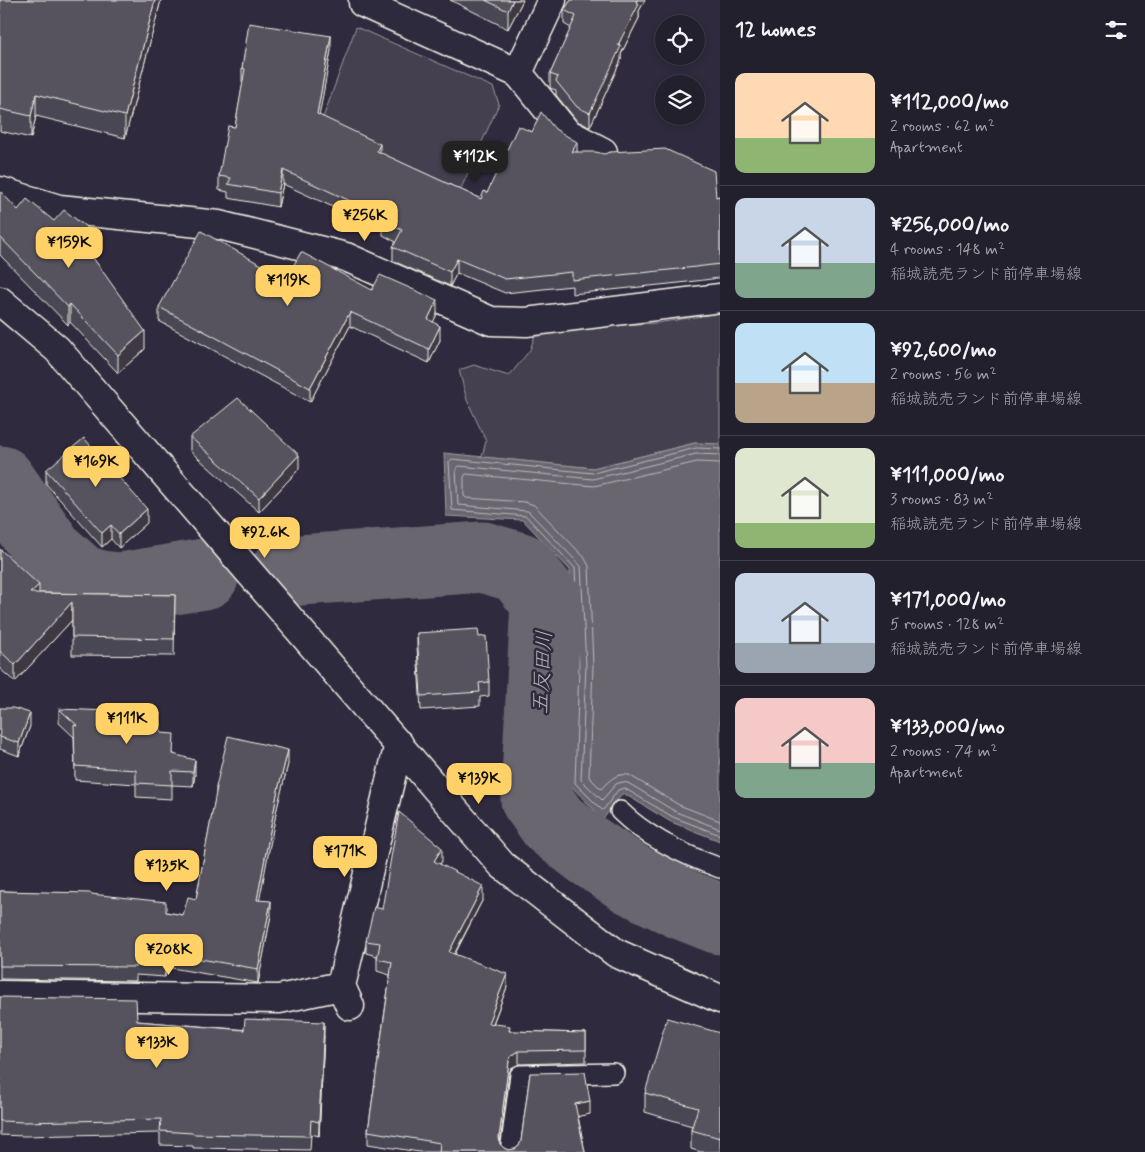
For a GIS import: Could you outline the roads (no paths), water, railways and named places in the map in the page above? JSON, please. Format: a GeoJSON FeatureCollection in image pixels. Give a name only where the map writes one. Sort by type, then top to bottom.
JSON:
{"type":"FeatureCollection","features":[{"type":"Feature","properties":{"kind":"street"},"geometry":{"type":"LineString","coordinates":[[363,0],[363,3],[518,73],[567,133],[603,152]]}},
{"type":"Feature","properties":{"kind":"street"},"geometry":{"type":"LineString","coordinates":[[518,73],[552,0]]}},
{"type":"Feature","properties":{"kind":"street"},"geometry":{"type":"LineString","coordinates":[[0,191],[59,209],[218,225],[346,257],[491,321],[526,322],[720,298]]}},
{"type":"Feature","properties":{"kind":"street"},"geometry":{"type":"LineString","coordinates":[[0,301],[56,349],[502,865],[616,953],[720,999]]}},
{"type":"Feature","properties":{"kind":"street"},"geometry":{"type":"LineString","coordinates":[[0,995],[279,999],[346,996],[399,744]]}},
{"type":"Feature","properties":{"kind":"lane"},"geometry":{"type":"LineString","coordinates":[[620,811],[631,822],[688,856],[720,868]]}},
{"type":"Feature","properties":{"kind":"lane"},"geometry":{"type":"LineString","coordinates":[[510,1152],[520,1075],[614,1072]]}},
{"type":"Feature","properties":{"kind":"water"},"geometry":{"type":"Polygon","coordinates":[[[695,443],[720,444],[720,841],[671,822],[623,793],[603,819],[569,784],[574,666],[570,570],[523,520],[446,516],[444,453],[593,468],[695,443]]]}},
{"type":"Feature","properties":{"kind":"waterway","name":"五反田川"},"geometry":{"type":"LineString","coordinates":[[0,481],[51,554],[80,580],[100,586],[121,588],[204,574]]}},
{"type":"Feature","properties":{"kind":"waterway","name":"五反田川"},"geometry":{"type":"LineString","coordinates":[[286,571],[483,557],[520,568],[546,601],[536,799],[554,824],[589,851],[633,880],[682,904],[720,919]]}}]}
